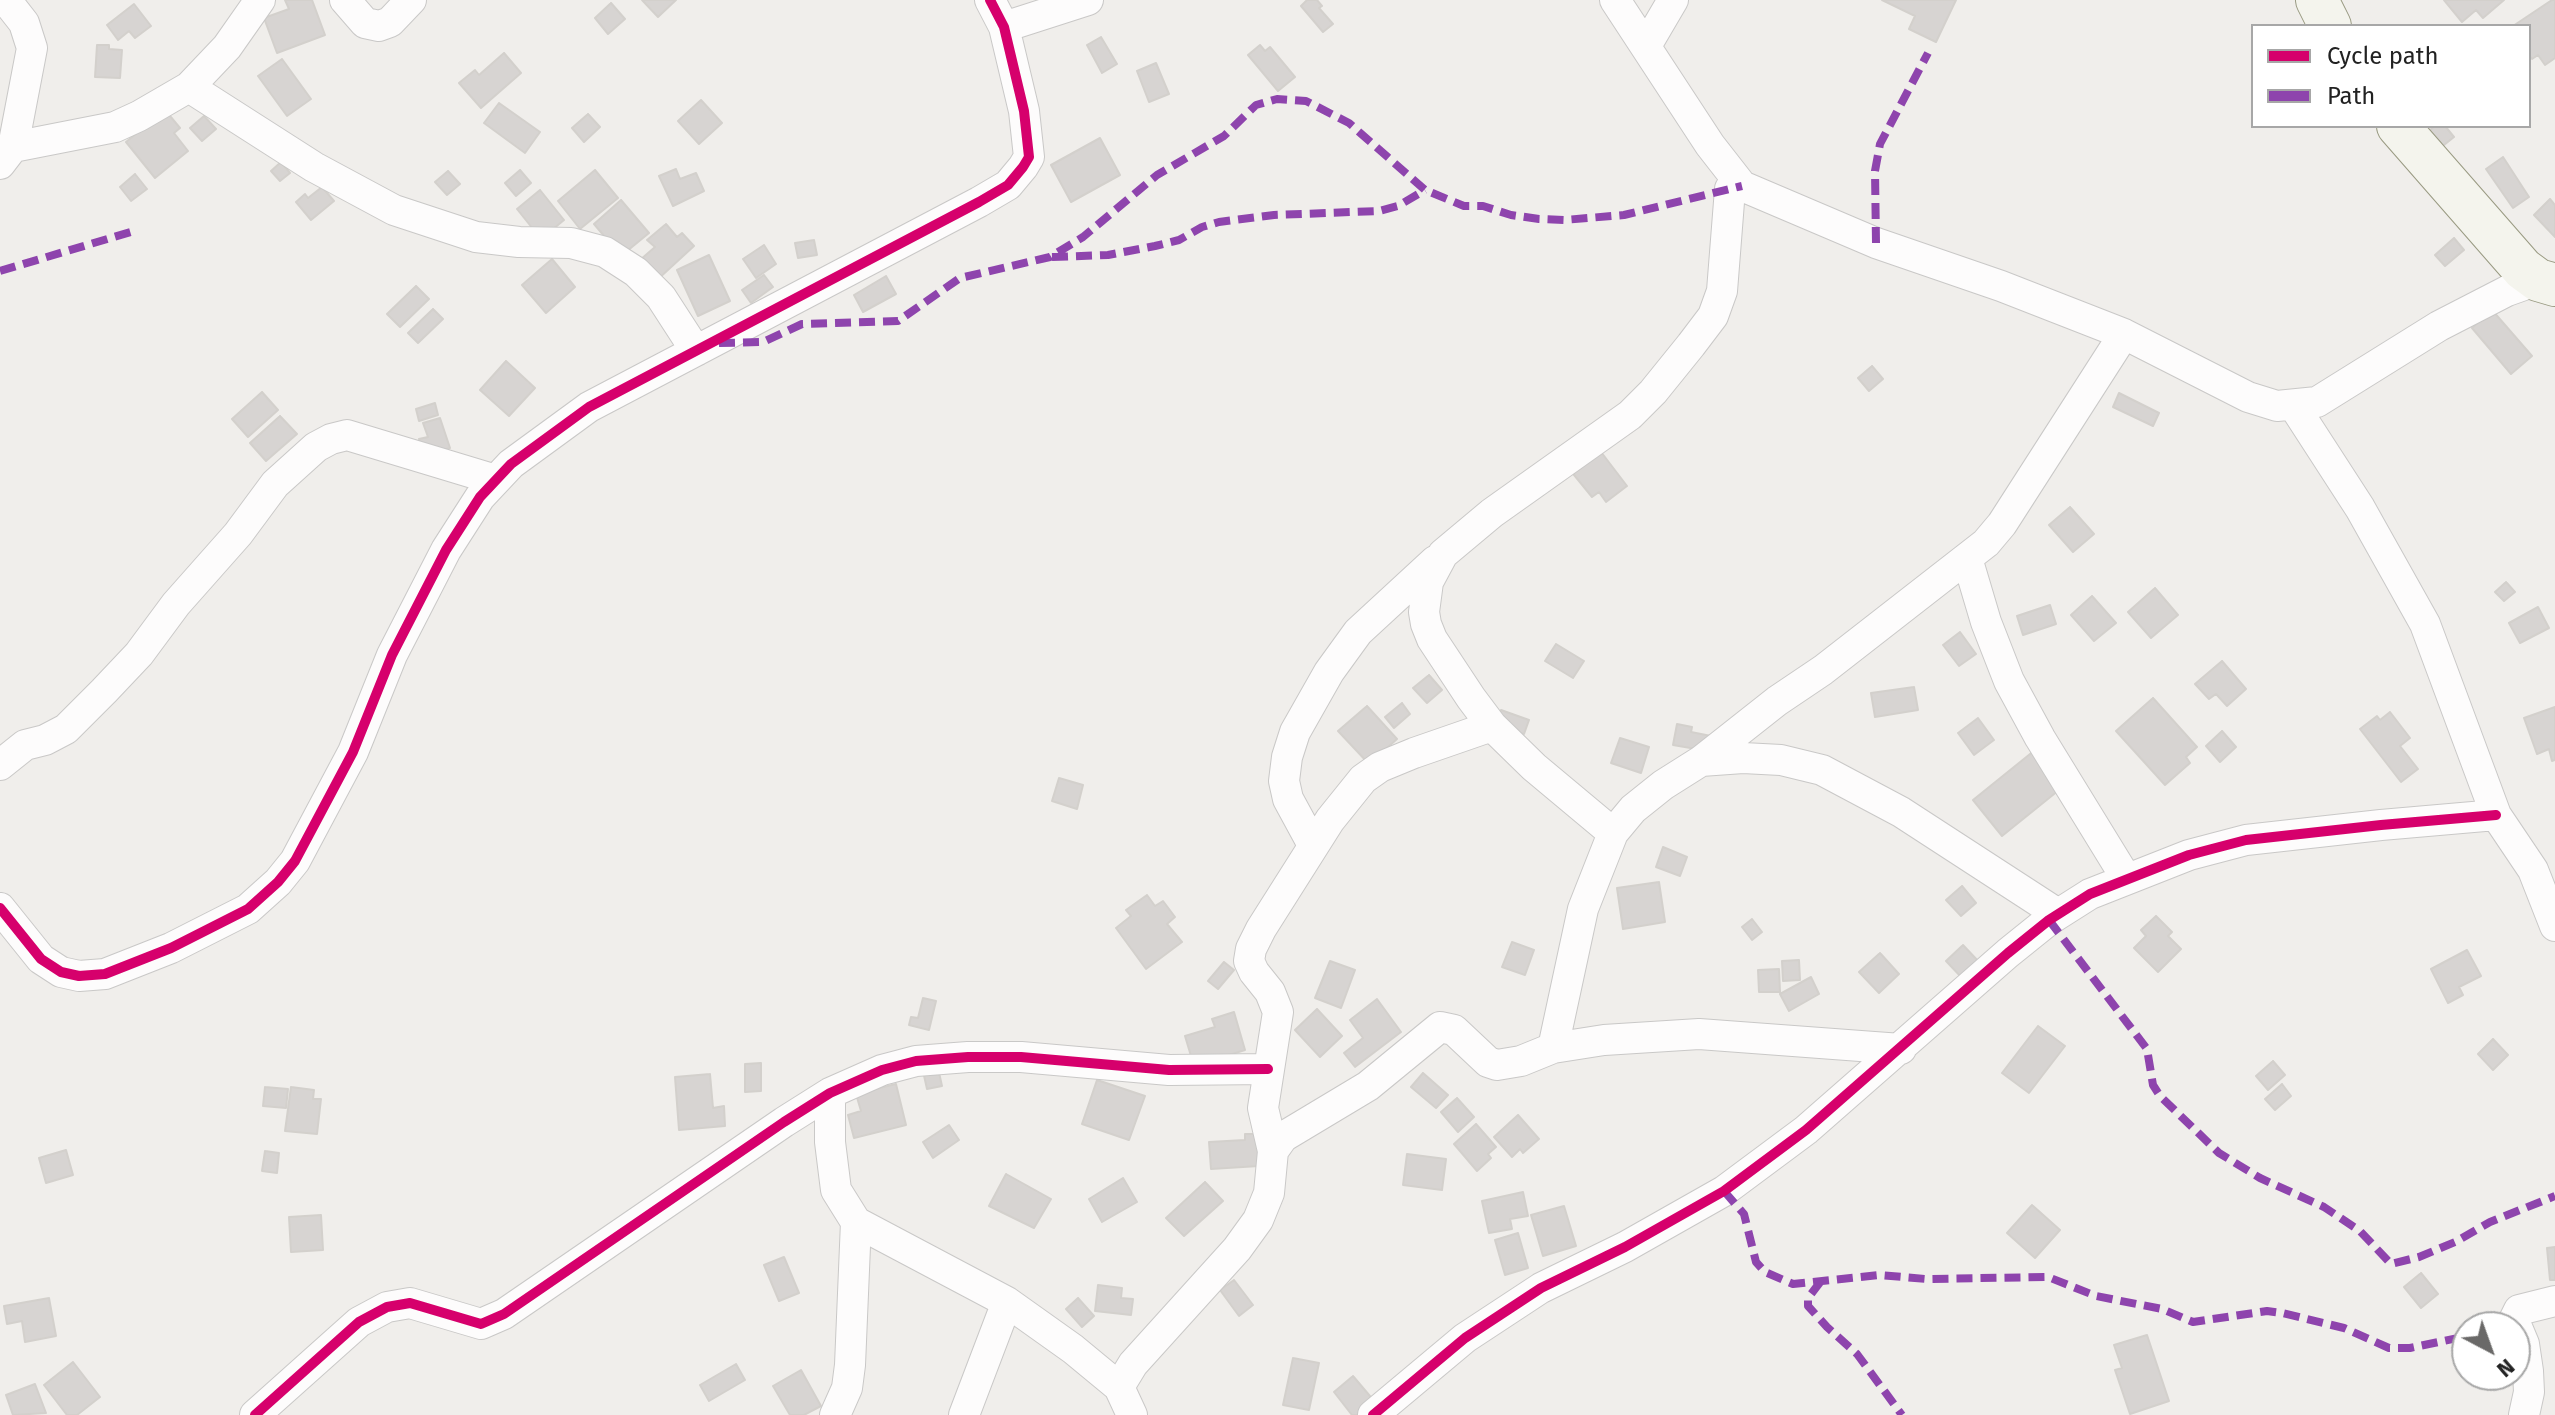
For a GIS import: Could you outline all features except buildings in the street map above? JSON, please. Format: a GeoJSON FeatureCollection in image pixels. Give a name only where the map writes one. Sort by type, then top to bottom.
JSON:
{"type":"FeatureCollection","features":[{"type":"Feature","properties":{"kind":"street"},"geometry":{"type":"LineString","coordinates":[[6,0],[24,23],[32,48],[6,155],[115,127],[189,87],[227,47],[260,0]]}},
{"type":"Feature","properties":{"kind":"street"},"geometry":{"type":"LineString","coordinates":[[345,0],[365,23],[379,26],[390,22],[411,0]]}},
{"type":"Feature","properties":{"kind":"street"},"geometry":{"type":"LineString","coordinates":[[0,908],[41,959],[61,972],[79,976],[105,974],[171,948],[248,909],[278,882],[295,861],[353,752],[392,655],[446,550],[480,497],[511,464],[589,407],[1008,185],[1029,157],[1028,144],[1024,111],[1004,27],[990,0]]}},
{"type":"Feature","properties":{"kind":"street"},"geometry":{"type":"LineString","coordinates":[[1004,27],[1088,0]]}},
{"type":"Feature","properties":{"kind":"street"},"geometry":{"type":"LineString","coordinates":[[1615,0],[1703,135],[1742,186],[1876,243],[2001,286],[2124,334],[2248,397],[2277,406],[2317,402],[2439,326],[2507,291],[2547,283]]}},
{"type":"Feature","properties":{"kind":"street"},"geometry":{"type":"LineString","coordinates":[[1646,46],[1673,0]]}},
{"type":"Feature","properties":{"kind":"street"},"geometry":{"type":"LineString","coordinates":[[2317,0],[2329,24]]}},
{"type":"Feature","properties":{"kind":"street"},"geometry":{"type":"LineString","coordinates":[[189,87],[314,167],[394,210],[476,237],[571,243],[605,252],[636,272],[661,297],[696,351]]}},
{"type":"Feature","properties":{"kind":"street"},"geometry":{"type":"LineString","coordinates":[[2400,128],[2523,269],[2547,283]]}},
{"type":"Feature","properties":{"kind":"street"},"geometry":{"type":"LineString","coordinates":[[1313,845],[1288,799],[1284,781],[1295,732],[1329,672],[1358,632],[1443,554],[1492,513],[1630,415],[1653,392],[1713,316],[1722,291],[1730,189]]}},
{"type":"Feature","properties":{"kind":"street"},"geometry":{"type":"LineString","coordinates":[[1553,1048],[1583,909],[1613,833],[1633,809],[1663,785],[1701,761],[1986,543],[2002,524],[2124,334]]}},
{"type":"Feature","properties":{"kind":"street"},"geometry":{"type":"LineString","coordinates":[[2294,406],[2360,508],[2425,624],[2496,815],[2533,870],[2555,926]]}},
{"type":"Feature","properties":{"kind":"street"},"geometry":{"type":"LineString","coordinates":[[0,765],[25,745],[45,740],[66,729],[104,691],[139,654],[275,484],[316,447],[347,435],[496,480]]}},
{"type":"Feature","properties":{"kind":"street"},"geometry":{"type":"LineString","coordinates":[[1443,554],[1428,582],[1424,612],[1426,624],[1447,662],[1492,726],[1534,767],[1613,833]]}},
{"type":"Feature","properties":{"kind":"street"},"geometry":{"type":"LineString","coordinates":[[1967,558],[1986,622],[2009,681],[2040,738],[2126,878]]}},
{"type":"Feature","properties":{"kind":"street"},"geometry":{"type":"LineString","coordinates":[[1119,1387],[1133,1364],[1237,1249],[1258,1220],[1269,1193],[1273,1151],[1263,1108],[1278,1012],[1270,992],[1249,961],[1251,949],[1313,845],[1351,791],[1380,767],[1492,726]]}},
{"type":"Feature","properties":{"kind":"street"},"geometry":{"type":"LineString","coordinates":[[1701,761],[1743,758],[1781,760],[1822,770],[1901,812],[2058,914]]}},
{"type":"Feature","properties":{"kind":"street"},"geometry":{"type":"LineString","coordinates":[[1373,1415],[1465,1338],[1541,1288],[1625,1247],[1724,1191],[1806,1130],[2008,953],[2058,914],[2090,894],[2189,855],[2246,840],[2496,815]]}},
{"type":"Feature","properties":{"kind":"street"},"geometry":{"type":"LineString","coordinates":[[1273,1151],[1283,1137],[1368,1086],[1440,1027],[1454,1030],[1488,1062],[1497,1065],[1521,1061],[1553,1048],[1604,1040],[1699,1034],[1901,1049]]}},
{"type":"Feature","properties":{"kind":"street"},"geometry":{"type":"LineString","coordinates":[[255,1415],[359,1322],[387,1307],[410,1303],[481,1324],[504,1314],[830,1093],[882,1070],[916,1061],[968,1057],[1021,1057],[1169,1070],[1268,1069]]}},
{"type":"Feature","properties":{"kind":"street"},"geometry":{"type":"LineString","coordinates":[[830,1093],[830,1142],[836,1190],[856,1222],[1007,1302],[1073,1349],[1119,1387],[1132,1415]]}},
{"type":"Feature","properties":{"kind":"street"},"geometry":{"type":"LineString","coordinates":[[835,1415],[847,1388],[850,1365],[856,1222]]}},
{"type":"Feature","properties":{"kind":"street"},"geometry":{"type":"LineString","coordinates":[[2524,1415],[2529,1392],[2528,1371],[2524,1344],[2514,1320],[2519,1310],[2555,1301]]}},
{"type":"Feature","properties":{"kind":"street"},"geometry":{"type":"LineString","coordinates":[[964,1415],[1007,1302]]}},
{"type":"Feature","properties":{"kind":"marked path"},"geometry":{"type":"LineString","coordinates":[[1876,243],[1875,171],[1880,144],[1928,53]]}},
{"type":"Feature","properties":{"kind":"marked path"},"geometry":{"type":"LineString","coordinates":[[719,343],[763,342],[802,324],[898,321],[960,278],[1050,257],[1083,237],[1157,175],[1224,136],[1256,105],[1277,99],[1306,101],[1349,123],[1425,190],[1464,206],[1483,206],[1511,215],[1564,220],[1624,215],[1742,186]]}},
{"type":"Feature","properties":{"kind":"marked path"},"geometry":{"type":"LineString","coordinates":[[1052,257],[1108,255],[1155,246],[1179,240],[1202,227],[1219,222],[1274,215],[1379,211],[1398,206],[1425,190]]}},
{"type":"Feature","properties":{"kind":"marked path"},"geometry":{"type":"LineString","coordinates":[[0,271],[134,231]]}},
{"type":"Feature","properties":{"kind":"marked path"},"geometry":{"type":"LineString","coordinates":[[2049,920],[2147,1049],[2153,1085],[2160,1096],[2219,1153],[2260,1178],[2324,1207],[2360,1231],[2391,1264],[2419,1257],[2455,1242],[2490,1222],[2555,1196]]}},
{"type":"Feature","properties":{"kind":"marked path"},"geometry":{"type":"LineString","coordinates":[[1724,1191],[1744,1214],[1756,1262],[1765,1272],[1793,1284],[1879,1275],[1926,1279],[2048,1277],[2096,1296],[2162,1309],[2193,1322],[2267,1311],[2344,1328],[2389,1348],[2410,1348],[2451,1339]]}},
{"type":"Feature","properties":{"kind":"marked path"},"geometry":{"type":"LineString","coordinates":[[1821,1281],[1808,1298],[1808,1306],[1857,1354],[1902,1415]]}},
{"type":"Feature","properties":{"kind":"cycle path"},"geometry":{"type":"LineString","coordinates":[[0,908],[41,959],[61,972],[79,976],[105,974],[171,948],[248,909],[278,882],[295,861],[353,752],[392,655],[446,550],[480,497],[511,464],[589,407],[979,202],[1008,185],[1023,167],[1029,157],[1024,111],[1004,27],[990,0]]}},
{"type":"Feature","properties":{"kind":"cycle path"},"geometry":{"type":"LineString","coordinates":[[1373,1415],[1465,1338],[1541,1288],[1625,1247],[1724,1191],[1806,1130],[2008,953],[2049,920],[2090,894],[2189,855],[2246,840],[2496,815]]}},
{"type":"Feature","properties":{"kind":"cycle path"},"geometry":{"type":"LineString","coordinates":[[255,1415],[359,1322],[387,1307],[410,1303],[481,1324],[504,1314],[784,1122],[830,1093],[882,1070],[916,1061],[968,1057],[1021,1057],[1169,1070],[1268,1069]]}}]}
